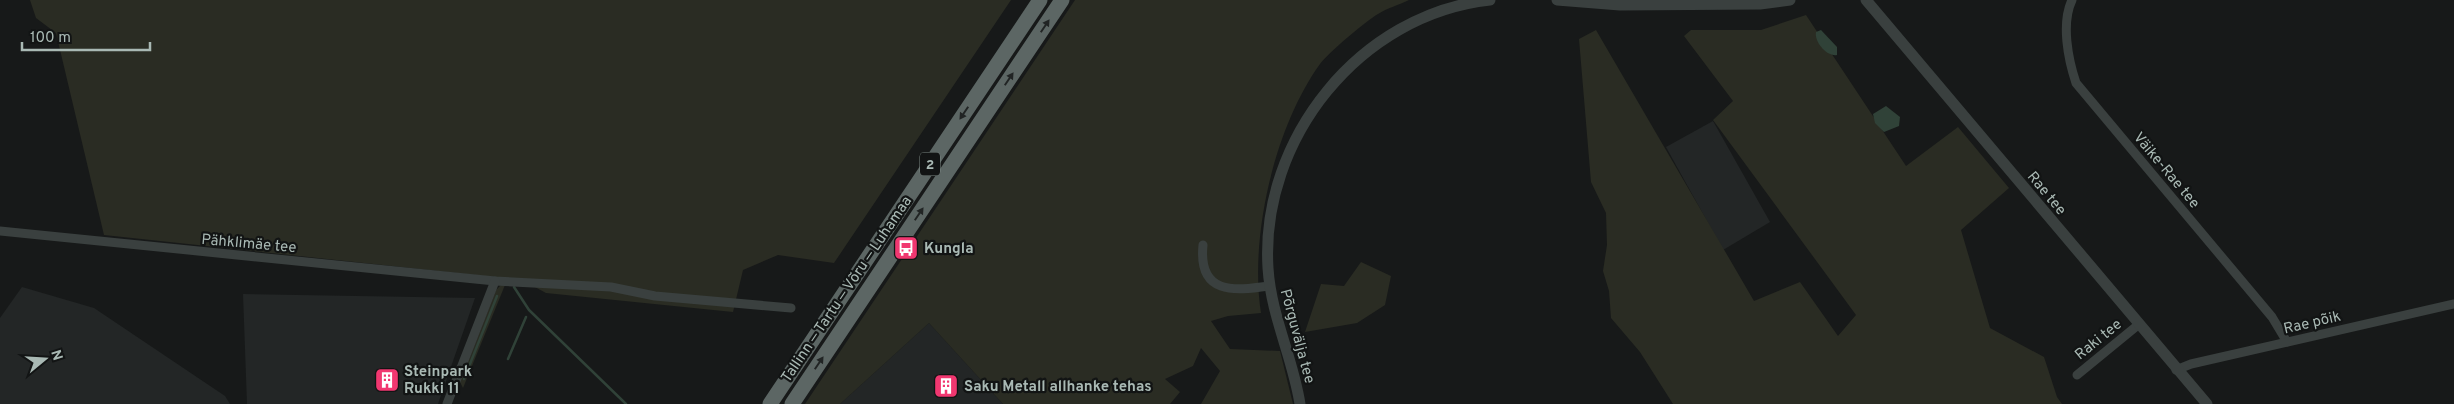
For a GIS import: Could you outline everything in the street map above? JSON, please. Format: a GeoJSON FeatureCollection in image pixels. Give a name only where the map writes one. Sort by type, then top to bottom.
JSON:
{"type":"FeatureCollection","features":[{"type":"Feature","properties":{"kind":"highway","name":"Tallinn — Tartu — Võru — Luhamaa"},"geometry":{"type":"LineString","coordinates":[[770,404],[1040,0]]}},
{"type":"Feature","properties":{"kind":"highway","name":"Tallinn — Tartu — Võru — Luhamaa"},"geometry":{"type":"LineString","coordinates":[[792,404],[1062,0]]}},
{"type":"Feature","properties":{"kind":"street","name":"Põrguvälja tee"},"geometry":{"type":"LineString","coordinates":[[1300,404],[1269,286],[1268,235],[1274,194],[1284,163],[1303,125],[1318,101],[1347,71],[1388,37],[1412,23],[1433,14],[1490,0]]}},
{"type":"Feature","properties":{"kind":"street"},"geometry":{"type":"LineString","coordinates":[[1557,0],[1639,6],[1760,4],[1790,0]]}},
{"type":"Feature","properties":{"kind":"street","name":"Rae tee"},"geometry":{"type":"LineString","coordinates":[[1866,0],[2138,325],[2207,404]]}},
{"type":"Feature","properties":{"kind":"street","name":"Väike-Rae tee"},"geometry":{"type":"LineString","coordinates":[[2072,0],[2068,9],[2067,42],[2076,82],[2272,317],[2287,342]]}},
{"type":"Feature","properties":{"kind":"street","name":"Pähklimäe tee"},"geometry":{"type":"LineString","coordinates":[[0,231],[495,281],[611,287],[655,296],[791,308]]}},
{"type":"Feature","properties":{"kind":"street"},"geometry":{"type":"LineString","coordinates":[[1203,245],[1202,259],[1205,269],[1210,278],[1221,286],[1232,290],[1269,286]]}},
{"type":"Feature","properties":{"kind":"street"},"geometry":{"type":"LineString","coordinates":[[447,404],[495,281]]}},
{"type":"Feature","properties":{"kind":"street","name":"Rae põik"},"geometry":{"type":"LineString","coordinates":[[2176,370],[2191,364],[2454,304]]}},
{"type":"Feature","properties":{"kind":"street","name":"Raki tee"},"geometry":{"type":"LineString","coordinates":[[2076,375],[2138,325]]}},
{"type":"Feature","properties":{"kind":"shaded area"},"geometry":{"type":"Polygon","coordinates":[[[30,0],[1011,0],[834,263],[778,255],[743,270],[733,312],[546,293],[522,280],[104,235],[56,33],[36,18],[30,0]]]}},
{"type":"Feature","properties":{"kind":"shaded area"},"geometry":{"type":"Polygon","coordinates":[[[1075,0],[1409,0],[1385,10],[1365,23],[1320,64],[1304,89],[1290,118],[1278,150],[1269,183],[1259,251],[1258,283],[1261,313],[1228,316],[1211,321],[1230,349],[1280,351],[1293,404],[1201,404],[1220,371],[1201,348],[1193,366],[1165,379],[1180,392],[1170,404],[1003,404],[929,323],[840,404],[805,404],[1075,0]]]}},
{"type":"Feature","properties":{"kind":"shaded area"},"geometry":{"type":"Polygon","coordinates":[[[1806,15],[1906,166],[1958,127],[2009,188],[1961,230],[1990,328],[2044,357],[2057,397],[2062,404],[1673,404],[1640,352],[1611,318],[1609,291],[1603,271],[1607,245],[1606,213],[1591,182],[1579,39],[1596,30],[1754,301],[1800,282],[1838,336],[1856,315],[1713,120],[1733,101],[1684,36],[1691,30],[1761,30],[1806,15]]]}},
{"type":"Feature","properties":{"kind":"shaded area"},"geometry":{"type":"Polygon","coordinates":[[[1821,30],[1837,47],[1837,55],[1829,54],[1819,44],[1816,32],[1821,30]]]}},
{"type":"Feature","properties":{"kind":"shaded area"},"geometry":{"type":"Polygon","coordinates":[[[1886,106],[1900,117],[1899,126],[1884,132],[1875,123],[1873,114],[1886,106]]]}},
{"type":"Feature","properties":{"kind":"shaded area"},"geometry":{"type":"Polygon","coordinates":[[[1713,121],[1770,222],[1723,250],[1666,147],[1713,121]]]}},
{"type":"Feature","properties":{"kind":"shaded area"},"geometry":{"type":"Polygon","coordinates":[[[1361,262],[1391,276],[1385,305],[1357,323],[1305,332],[1321,284],[1344,286],[1361,262]]]}},
{"type":"Feature","properties":{"kind":"shaded area"},"geometry":{"type":"Polygon","coordinates":[[[501,285],[505,285],[463,388],[460,382],[496,290],[501,285]]]}},
{"type":"Feature","properties":{"kind":"shaded area"},"geometry":{"type":"Polygon","coordinates":[[[22,287],[94,308],[225,396],[230,404],[0,404],[0,318],[22,287]]]}},
{"type":"Feature","properties":{"kind":"shaded area"},"geometry":{"type":"Polygon","coordinates":[[[243,294],[475,298],[438,404],[247,404],[243,294]]]}},
{"type":"Feature","properties":{"kind":"shaded area"},"geometry":{"type":"Polygon","coordinates":[[[929,323],[1003,404],[840,404],[929,323]]]}},
{"type":"Feature","properties":{"kind":"waterway"},"geometry":{"type":"LineString","coordinates":[[514,287],[529,310],[626,404]]}},
{"type":"Feature","properties":{"kind":"waterway"},"geometry":{"type":"LineString","coordinates":[[464,379],[497,296]]}},
{"type":"Feature","properties":{"kind":"waterway"},"geometry":{"type":"LineString","coordinates":[[508,359],[526,317]]}},
{"type":"Feature","properties":{"kind":"place","name":"Kungla"},"geometry":{"type":"Point","coordinates":[906,248]}},
{"type":"Feature","properties":{"kind":"place","name":"Steinpark Rukki 11"},"geometry":{"type":"Point","coordinates":[387,380]}},
{"type":"Feature","properties":{"kind":"place","name":"Saku Metall allhanke tehas"},"geometry":{"type":"Point","coordinates":[946,386]}}]}
